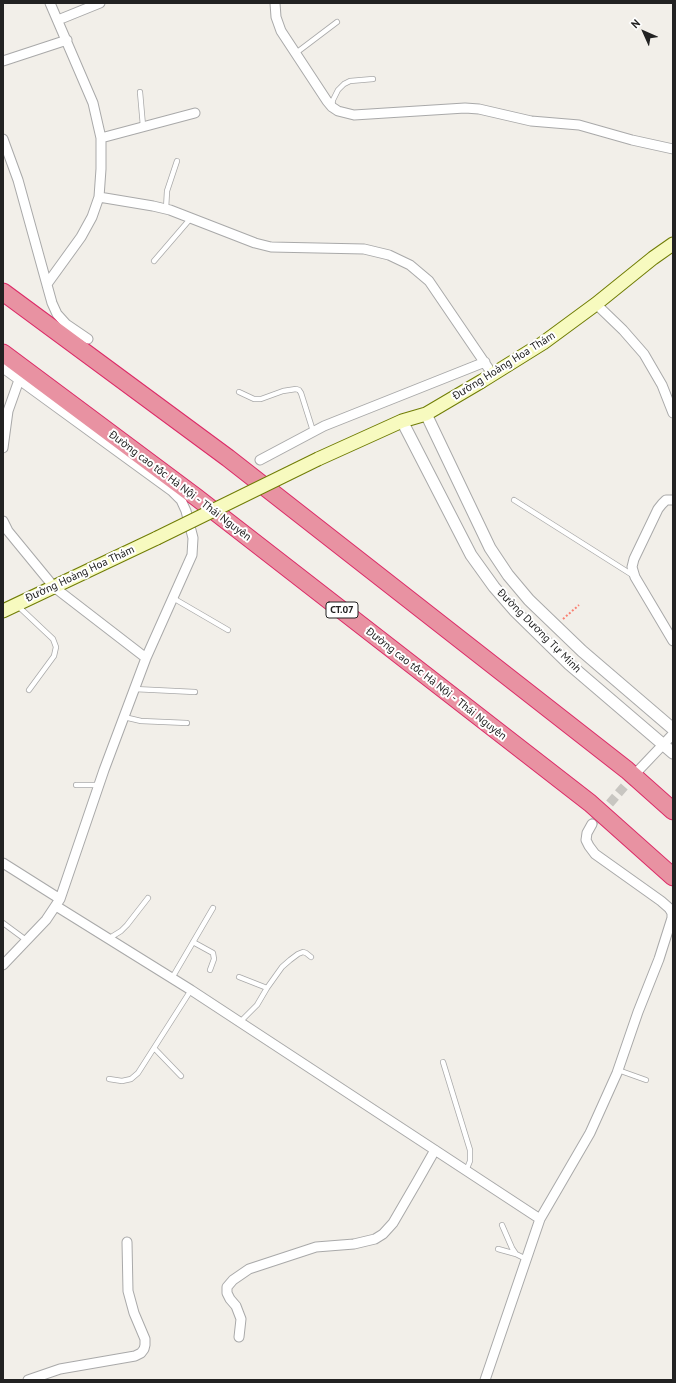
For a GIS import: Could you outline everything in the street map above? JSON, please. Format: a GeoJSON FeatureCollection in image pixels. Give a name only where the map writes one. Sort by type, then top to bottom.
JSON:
{"type":"FeatureCollection","features":[{"type":"Feature","properties":{"kind":"highway"},"geometry":{"type":"LineString","coordinates":[[3,292],[228,458],[627,770],[673,811]]}},
{"type":"Feature","properties":{"kind":"highway","name":"Đường cao tốc Hà Nội - Thái Nguyên"},"geometry":{"type":"LineString","coordinates":[[3,353],[196,497],[590,803],[673,877]]}},
{"type":"Feature","properties":{"kind":"main road","name":"Đường Hoàng Hoa Thám"},"geometry":{"type":"LineString","coordinates":[[3,611],[157,538],[318,458],[402,421],[426,414],[493,375],[543,343],[673,244]]}},
{"type":"Feature","properties":{"kind":"street"},"geometry":{"type":"LineString","coordinates":[[47,284],[81,237],[92,217],[99,197],[101,138],[93,103],[50,3]]}},
{"type":"Feature","properties":{"kind":"street"},"geometry":{"type":"LineString","coordinates":[[58,20],[100,3]]}},
{"type":"Feature","properties":{"kind":"street"},"geometry":{"type":"LineString","coordinates":[[275,3],[276,17],[281,31],[332,107],[338,112],[354,115],[465,108],[479,109],[531,121],[579,125],[632,140],[673,148]]}},
{"type":"Feature","properties":{"kind":"street"},"geometry":{"type":"LineString","coordinates":[[3,61],[67,40]]}},
{"type":"Feature","properties":{"kind":"street"},"geometry":{"type":"LineString","coordinates":[[101,138],[195,113]]}},
{"type":"Feature","properties":{"kind":"street"},"geometry":{"type":"LineString","coordinates":[[3,139],[18,180],[52,303],[57,314],[66,324],[88,339]]}},
{"type":"Feature","properties":{"kind":"street"},"geometry":{"type":"LineString","coordinates":[[99,197],[166,209],[254,243],[271,247],[364,249],[389,255],[410,265],[429,281],[493,375]]}},
{"type":"Feature","properties":{"kind":"street"},"geometry":{"type":"LineString","coordinates":[[596,304],[623,330],[644,354],[662,385],[673,413]]}},
{"type":"Feature","properties":{"kind":"street"},"geometry":{"type":"LineString","coordinates":[[260,460],[313,431],[485,362]]}},
{"type":"Feature","properties":{"kind":"street"},"geometry":{"type":"LineString","coordinates":[[3,368],[172,491],[181,500],[190,524],[193,538],[192,555],[146,658],[134,689],[58,903],[46,920],[3,965]]}},
{"type":"Feature","properties":{"kind":"street"},"geometry":{"type":"LineString","coordinates":[[3,448],[8,411],[19,380]]}},
{"type":"Feature","properties":{"kind":"street","name":"Đường Dương Tự Minh"},"geometry":{"type":"LineString","coordinates":[[426,414],[490,548],[512,580],[529,600],[582,651],[673,729]]}},
{"type":"Feature","properties":{"kind":"street","name":"Đường Dương Tự Minh"},"geometry":{"type":"LineString","coordinates":[[402,421],[471,555],[494,587],[514,610],[569,664],[673,753]]}},
{"type":"Feature","properties":{"kind":"street"},"geometry":{"type":"LineString","coordinates":[[673,500],[666,500],[658,509],[632,567],[635,576],[673,641]]}},
{"type":"Feature","properties":{"kind":"street"},"geometry":{"type":"LineString","coordinates":[[3,521],[8,531],[54,588],[146,658]]}},
{"type":"Feature","properties":{"kind":"street"},"geometry":{"type":"LineString","coordinates":[[636,773],[673,734]]}},
{"type":"Feature","properties":{"kind":"street"},"geometry":{"type":"LineString","coordinates":[[485,1380],[540,1219],[590,1133],[618,1070],[638,1012],[659,959],[672,918],[672,913],[669,908],[661,901],[595,854],[588,846],[586,840],[587,833],[592,824]]}},
{"type":"Feature","properties":{"kind":"street"},"geometry":{"type":"LineString","coordinates":[[3,863],[108,939],[191,990],[540,1219]]}},
{"type":"Feature","properties":{"kind":"street"},"geometry":{"type":"LineString","coordinates":[[239,1337],[241,1319],[236,1306],[227,1293],[227,1287],[233,1280],[249,1269],[316,1247],[354,1244],[376,1239],[383,1234],[392,1222],[435,1150]]}},
{"type":"Feature","properties":{"kind":"street"},"geometry":{"type":"LineString","coordinates":[[28,1380],[60,1369],[135,1356],[141,1353],[144,1349],[145,1339],[134,1313],[128,1291],[127,1242]]}},
{"type":"Feature","properties":{"kind":"lane"},"geometry":{"type":"LineString","coordinates":[[296,53],[337,22]]}},
{"type":"Feature","properties":{"kind":"lane"},"geometry":{"type":"LineString","coordinates":[[332,107],[333,100],[338,90],[344,84],[350,81],[373,79]]}},
{"type":"Feature","properties":{"kind":"lane"},"geometry":{"type":"LineString","coordinates":[[140,92],[143,126]]}},
{"type":"Feature","properties":{"kind":"lane"},"geometry":{"type":"LineString","coordinates":[[166,209],[167,191],[177,161]]}},
{"type":"Feature","properties":{"kind":"lane"},"geometry":{"type":"LineString","coordinates":[[154,261],[191,218]]}},
{"type":"Feature","properties":{"kind":"lane"},"geometry":{"type":"LineString","coordinates":[[239,392],[254,399],[261,399],[283,391],[299,390],[313,431]]}},
{"type":"Feature","properties":{"kind":"lane"},"geometry":{"type":"LineString","coordinates":[[514,500],[635,576]]}},
{"type":"Feature","properties":{"kind":"lane"},"geometry":{"type":"LineString","coordinates":[[173,598],[228,630]]}},
{"type":"Feature","properties":{"kind":"lane"},"geometry":{"type":"LineString","coordinates":[[16,604],[53,639],[56,647],[54,656],[29,690]]}},
{"type":"Feature","properties":{"kind":"lane"},"geometry":{"type":"LineString","coordinates":[[134,689],[195,692]]}},
{"type":"Feature","properties":{"kind":"lane"},"geometry":{"type":"LineString","coordinates":[[124,717],[141,721],[187,723]]}},
{"type":"Feature","properties":{"kind":"lane"},"geometry":{"type":"LineString","coordinates":[[76,785],[99,785]]}},
{"type":"Feature","properties":{"kind":"lane"},"geometry":{"type":"LineString","coordinates":[[108,939],[121,931],[127,925],[148,898]]}},
{"type":"Feature","properties":{"kind":"lane"},"geometry":{"type":"LineString","coordinates":[[172,978],[214,908]]}},
{"type":"Feature","properties":{"kind":"lane"},"geometry":{"type":"LineString","coordinates":[[3,923],[26,940]]}},
{"type":"Feature","properties":{"kind":"lane"},"geometry":{"type":"LineString","coordinates":[[193,942],[213,953],[214,959],[210,970]]}},
{"type":"Feature","properties":{"kind":"lane"},"geometry":{"type":"LineString","coordinates":[[240,1022],[257,1005],[282,967],[298,954],[303,952],[311,957]]}},
{"type":"Feature","properties":{"kind":"lane"},"geometry":{"type":"LineString","coordinates":[[239,977],[267,988]]}},
{"type":"Feature","properties":{"kind":"lane"},"geometry":{"type":"LineString","coordinates":[[109,1079],[122,1082],[131,1079],[138,1073],[191,990]]}},
{"type":"Feature","properties":{"kind":"lane"},"geometry":{"type":"LineString","coordinates":[[155,1048],[180,1076]]}},
{"type":"Feature","properties":{"kind":"lane"},"geometry":{"type":"LineString","coordinates":[[444,1062],[470,1150],[470,1161],[466,1170]]}},
{"type":"Feature","properties":{"kind":"lane"},"geometry":{"type":"LineString","coordinates":[[618,1070],[646,1080]]}},
{"type":"Feature","properties":{"kind":"lane"},"geometry":{"type":"LineString","coordinates":[[502,1225],[516,1254]]}},
{"type":"Feature","properties":{"kind":"lane"},"geometry":{"type":"LineString","coordinates":[[498,1249],[516,1254],[526,1259]]}},
{"type":"Feature","properties":{"kind":"path"},"geometry":{"type":"LineString","coordinates":[[555,625],[579,605]]}},
{"type":"Feature","properties":{"kind":"tunnel"},"geometry":{"type":"LineString","coordinates":[[592,824],[635,774]]}}]}
